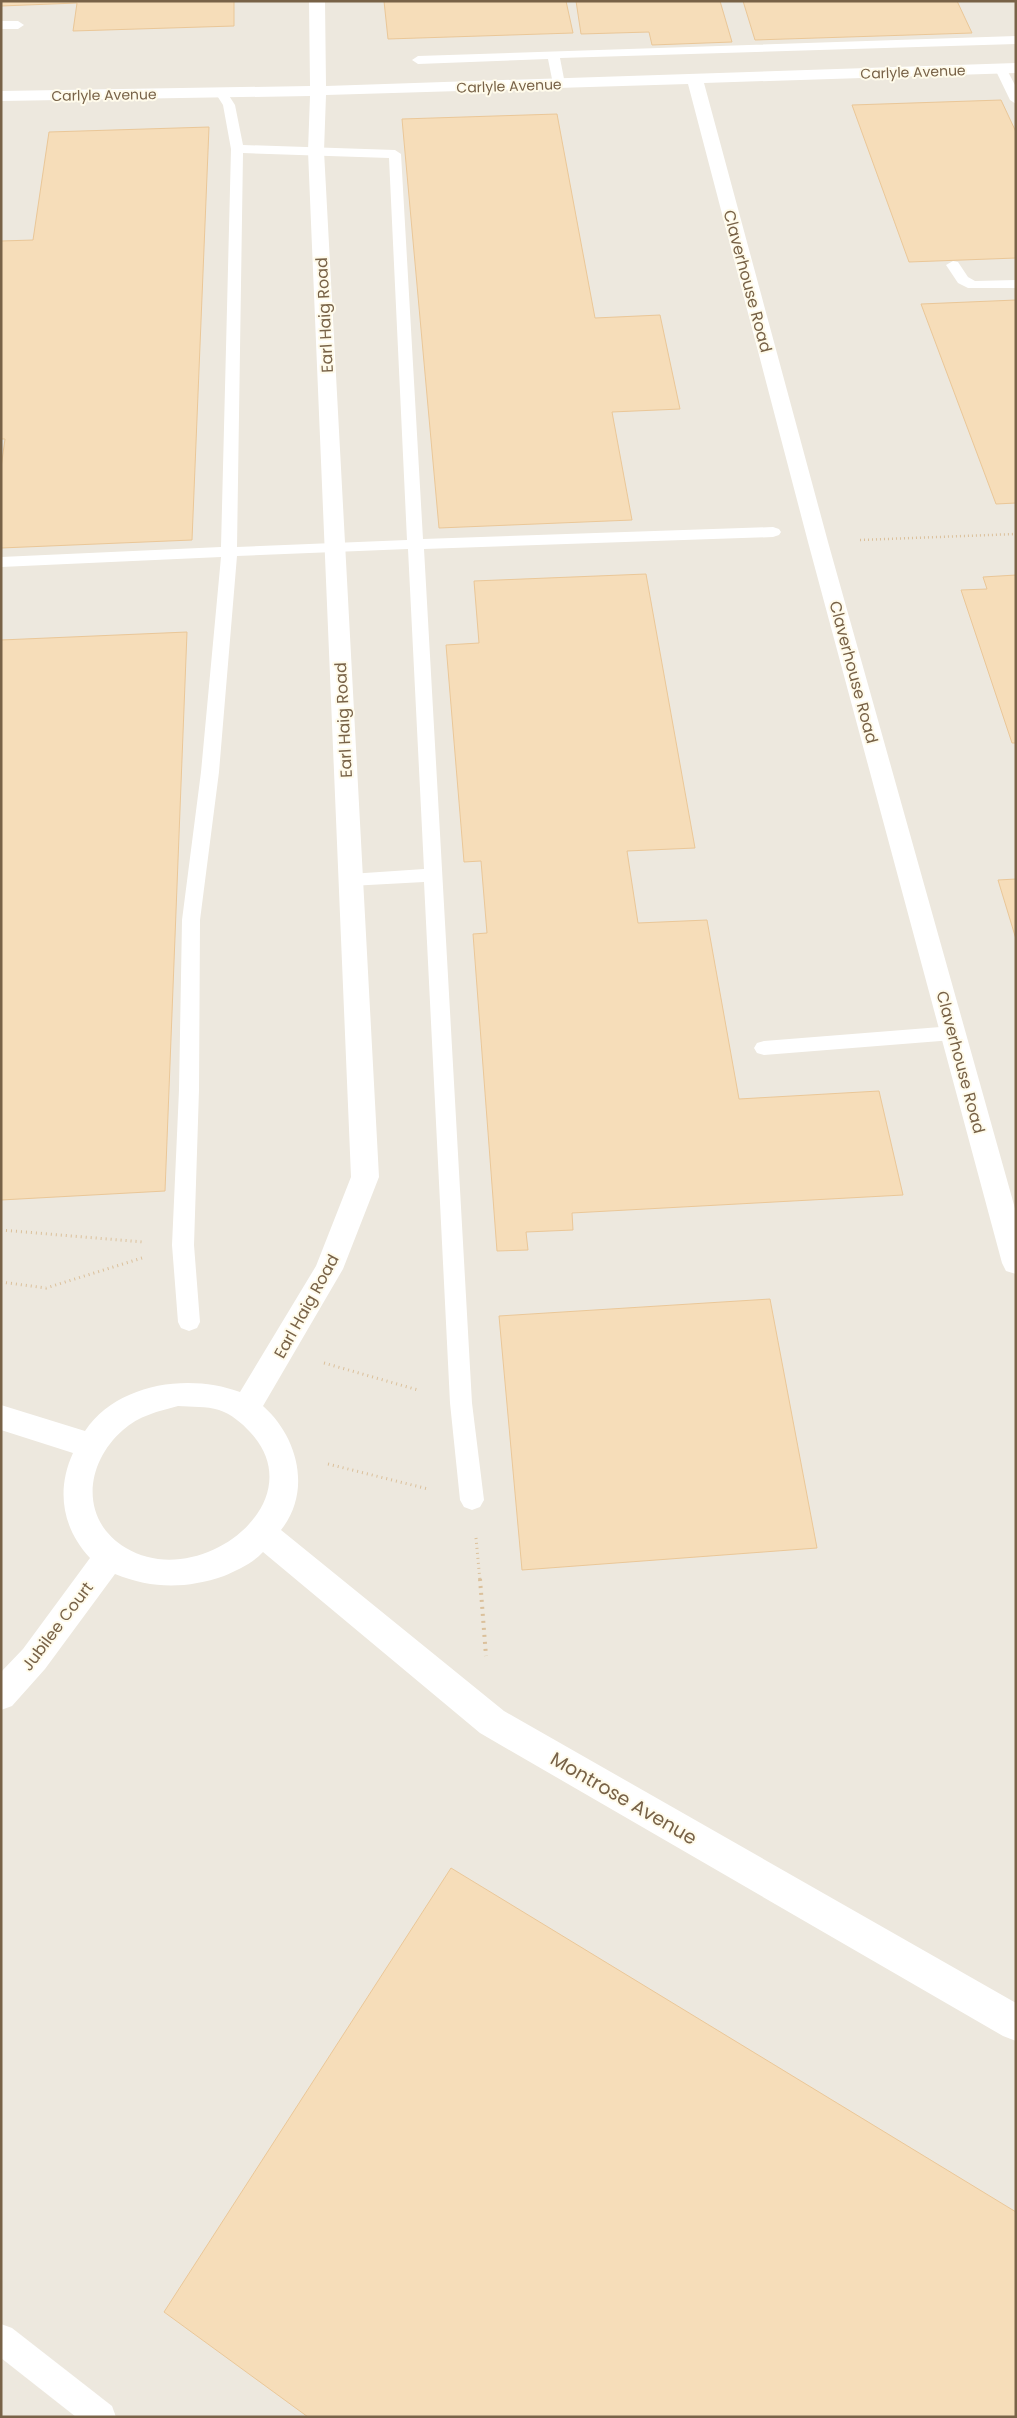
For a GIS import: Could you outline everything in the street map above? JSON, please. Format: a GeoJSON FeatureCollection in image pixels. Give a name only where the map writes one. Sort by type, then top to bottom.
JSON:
{"type":"FeatureCollection","features":[{"type":"Feature","properties":{"kind":"street","name":"Earl Haig Road"},"geometry":{"type":"LineString","coordinates":[[246,1409],[329,1269],[365,1177],[316,151],[318,91],[317,1]]}},
{"type":"Feature","properties":{"kind":"street","name":"Carlyle Avenue"},"geometry":{"type":"LineString","coordinates":[[1,96],[222,94],[1008,69]]}},
{"type":"Feature","properties":{"kind":"street","name":"Claverhouse Road"},"geometry":{"type":"LineString","coordinates":[[695,80],[818,542],[1016,1263]]}},
{"type":"Feature","properties":{"kind":"street"},"geometry":{"type":"LineString","coordinates":[[178,1394],[216,1397],[246,1409],[270,1430],[281,1452],[284,1483],[275,1514],[247,1547],[215,1565],[179,1574],[142,1571],[110,1556],[92,1539],[78,1511],[77,1480],[90,1446],[113,1421],[143,1403],[178,1394]]}},
{"type":"Feature","properties":{"kind":"street"},"geometry":{"type":"LineString","coordinates":[[1,1416],[90,1446]]}},
{"type":"Feature","properties":{"kind":"street","name":"Montrose Avenue"},"geometry":{"type":"LineString","coordinates":[[260,1531],[492,1722],[1016,2023]]}},
{"type":"Feature","properties":{"kind":"street","name":"Jubilee Court"},"geometry":{"type":"LineString","coordinates":[[1,1695],[34,1659],[110,1556]]}},
{"type":"Feature","properties":{"kind":"lane"},"geometry":{"type":"LineString","coordinates":[[1,25],[18,25]]}},
{"type":"Feature","properties":{"kind":"lane"},"geometry":{"type":"LineString","coordinates":[[418,60],[1016,40]]}},
{"type":"Feature","properties":{"kind":"lane"},"geometry":{"type":"LineString","coordinates":[[553,56],[559,84]]}},
{"type":"Feature","properties":{"kind":"lane"},"geometry":{"type":"LineString","coordinates":[[1008,69],[1016,100]]}},
{"type":"Feature","properties":{"kind":"lane"},"geometry":{"type":"LineString","coordinates":[[189,1322],[183,1245],[189,1090],[191,920],[210,772],[229,553],[238,149],[229,105],[222,94]]}},
{"type":"Feature","properties":{"kind":"lane"},"geometry":{"type":"LineString","coordinates":[[238,149],[395,154],[417,544],[460,1393],[472,1500]]}},
{"type":"Feature","properties":{"kind":"lane"},"geometry":{"type":"LineString","coordinates":[[953,265],[963,280],[973,285],[1016,284]]}},
{"type":"Feature","properties":{"kind":"lane"},"geometry":{"type":"LineString","coordinates":[[1,562],[335,547],[773,532]]}},
{"type":"Feature","properties":{"kind":"lane"},"geometry":{"type":"LineString","coordinates":[[350,880],[433,875]]}},
{"type":"Feature","properties":{"kind":"lane"},"geometry":{"type":"LineString","coordinates":[[764,1048],[953,1033]]}},
{"type":"Feature","properties":{"kind":"lane"},"geometry":{"type":"LineString","coordinates":[[1,2340],[101,2417]]}},
{"type":"Feature","properties":{"kind":"path"},"geometry":{"type":"LineString","coordinates":[[818,542],[1016,534]]}},
{"type":"Feature","properties":{"kind":"path"},"geometry":{"type":"LineString","coordinates":[[1,1230],[183,1245]]}},
{"type":"Feature","properties":{"kind":"path"},"geometry":{"type":"LineString","coordinates":[[1,1282],[46,1288],[183,1245]]}},
{"type":"Feature","properties":{"kind":"path"},"geometry":{"type":"LineString","coordinates":[[281,1452],[472,1500],[492,1722]]}},
{"type":"Feature","properties":{"kind":"shaded area"},"geometry":{"type":"Polygon","coordinates":[[[1,1],[1016,1],[1016,2417],[1,2417],[1,1]]]}},
{"type":"Feature","properties":{"kind":"building"},"geometry":{"type":"Polygon","coordinates":[[[1,1],[234,1],[234,26],[73,31],[77,3],[1,6],[1,1]]]}},
{"type":"Feature","properties":{"kind":"building"},"geometry":{"type":"Polygon","coordinates":[[[384,1],[566,1],[573,33],[388,39],[384,1]]]}},
{"type":"Feature","properties":{"kind":"building"},"geometry":{"type":"Polygon","coordinates":[[[576,1],[720,1],[732,42],[652,45],[649,32],[581,34],[576,1]]]}},
{"type":"Feature","properties":{"kind":"building"},"geometry":{"type":"Polygon","coordinates":[[[743,1],[957,1],[972,33],[755,40],[743,1]]]}},
{"type":"Feature","properties":{"kind":"building"},"geometry":{"type":"Polygon","coordinates":[[[1001,100],[1016,132],[1016,258],[909,262],[852,105],[1001,100]]]}},
{"type":"Feature","properties":{"kind":"building"},"geometry":{"type":"Polygon","coordinates":[[[557,114],[595,318],[660,315],[680,409],[612,412],[632,520],[439,528],[402,119],[557,114]]]}},
{"type":"Feature","properties":{"kind":"building"},"geometry":{"type":"Polygon","coordinates":[[[209,127],[192,540],[1,548],[1,468],[5,439],[1,439],[1,241],[33,240],[49,132],[209,127]]]}},
{"type":"Feature","properties":{"kind":"building"},"geometry":{"type":"Polygon","coordinates":[[[1016,300],[1016,503],[996,504],[921,304],[1016,300]]]}},
{"type":"Feature","properties":{"kind":"building"},"geometry":{"type":"Polygon","coordinates":[[[646,574],[695,848],[627,851],[638,923],[707,920],[739,1099],[879,1091],[903,1195],[572,1213],[573,1230],[526,1232],[528,1250],[497,1251],[473,934],[487,933],[481,861],[464,862],[446,645],[479,643],[474,581],[646,574]]]}},
{"type":"Feature","properties":{"kind":"building"},"geometry":{"type":"Polygon","coordinates":[[[1016,575],[1016,743],[1012,743],[961,590],[987,589],[983,577],[1016,575]]]}},
{"type":"Feature","properties":{"kind":"building"},"geometry":{"type":"Polygon","coordinates":[[[187,632],[165,1191],[1,1200],[1,640],[187,632]]]}},
{"type":"Feature","properties":{"kind":"building"},"geometry":{"type":"Polygon","coordinates":[[[1016,879],[1016,939],[998,880],[1016,879]]]}},
{"type":"Feature","properties":{"kind":"building"},"geometry":{"type":"Polygon","coordinates":[[[770,1299],[817,1548],[522,1570],[499,1316],[770,1299]]]}},
{"type":"Feature","properties":{"kind":"building"},"geometry":{"type":"Polygon","coordinates":[[[451,1868],[1016,2212],[1016,2417],[308,2417],[164,2312],[451,1868]]]}}]}
